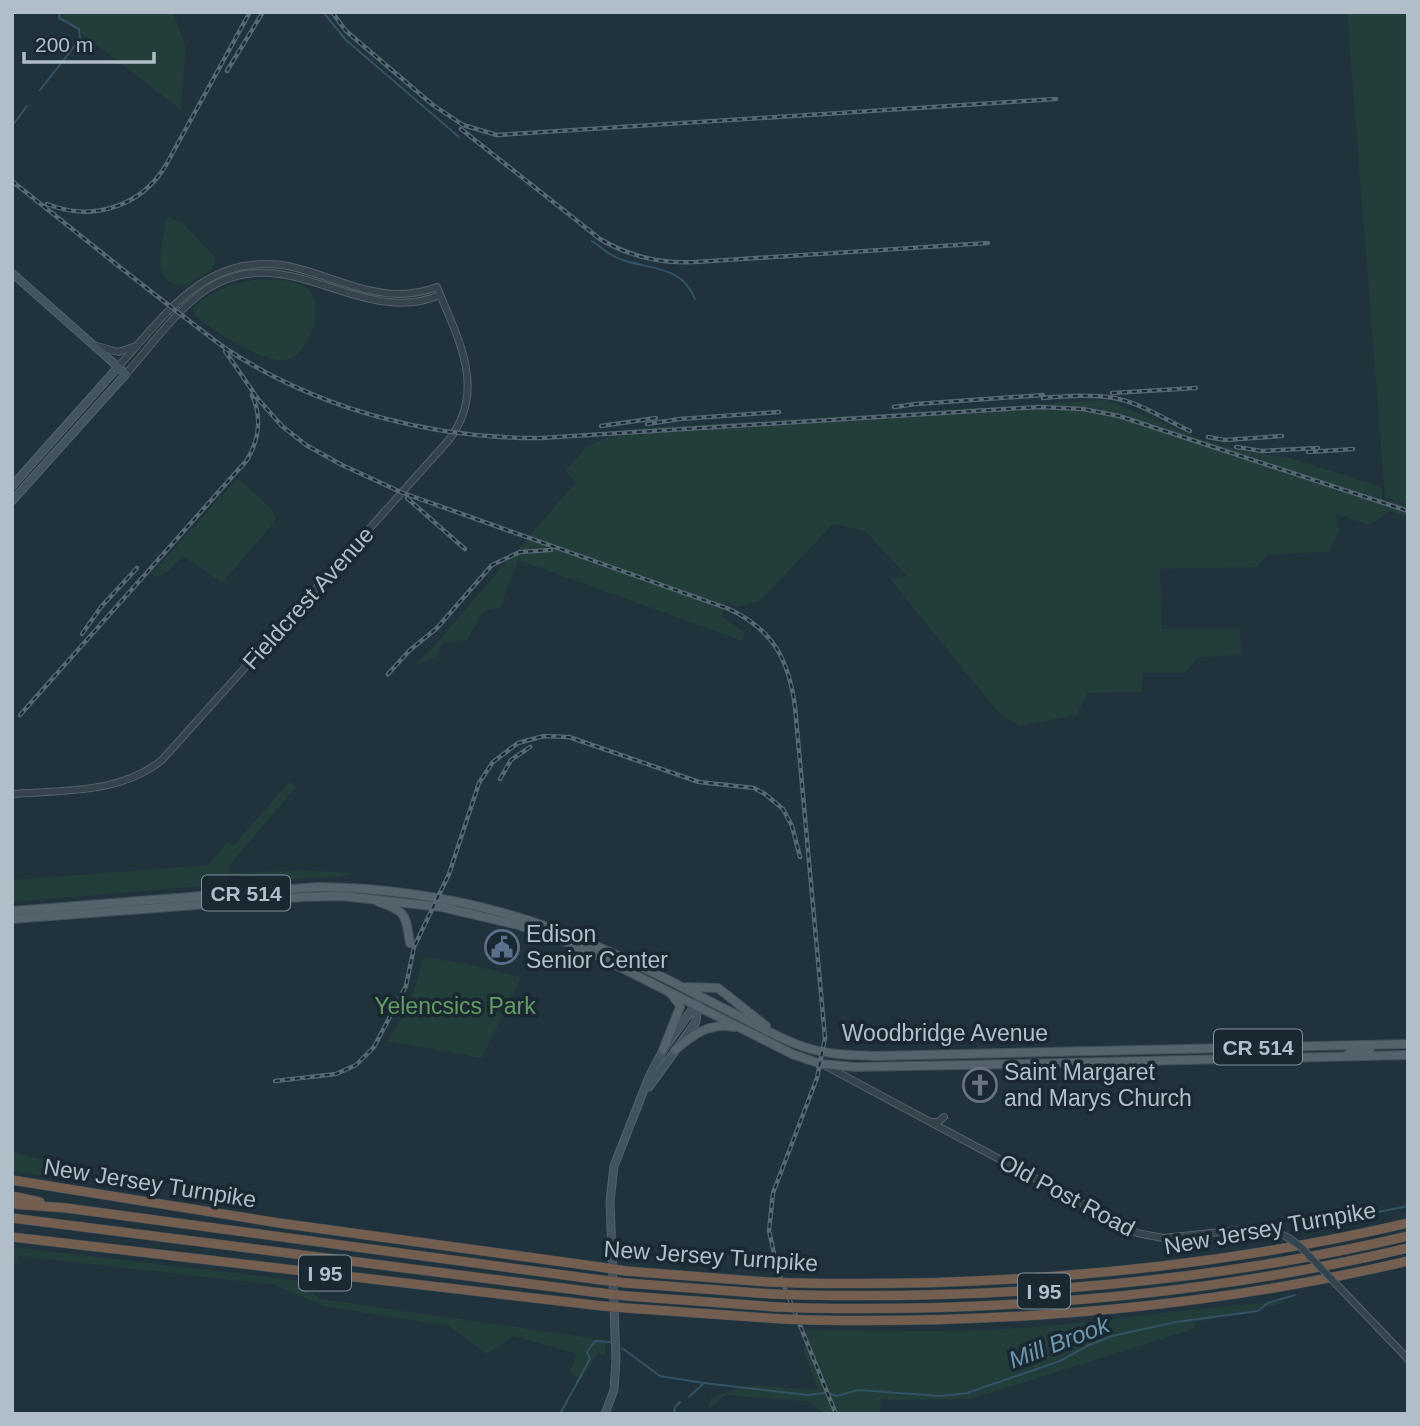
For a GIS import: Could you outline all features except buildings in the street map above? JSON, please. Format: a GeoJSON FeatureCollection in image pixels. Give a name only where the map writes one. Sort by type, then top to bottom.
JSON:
{"type":"FeatureCollection","features":[{"type":"Feature","properties":{"kind":"highway","name":"New Jersey Turnpike"},"geometry":{"type":"LineString","coordinates":[[12,1180],[279,1223],[600,1268],[797,1283],[960,1283],[1102,1273],[1264,1252],[1408,1223]]}},
{"type":"Feature","properties":{"kind":"highway"},"geometry":{"type":"LineString","coordinates":[[12,1196],[66,1208]]}},
{"type":"Feature","properties":{"kind":"highway","name":"New Jersey Turnpike"},"geometry":{"type":"LineString","coordinates":[[12,1204],[66,1208],[626,1283],[800,1295],[960,1295],[1104,1286],[1259,1265],[1408,1236]]}},
{"type":"Feature","properties":{"kind":"highway","name":"New Jersey Turnpike"},"geometry":{"type":"LineString","coordinates":[[12,1218],[627,1296],[805,1308],[959,1307],[1104,1298],[1248,1280],[1408,1248]]}},
{"type":"Feature","properties":{"kind":"highway","name":"I 95"},"geometry":{"type":"LineString","coordinates":[[12,1237],[602,1306],[811,1320],[960,1320],[1106,1310],[1272,1288],[1408,1261]]}},
{"type":"Feature","properties":{"kind":"main road"},"geometry":{"type":"LineString","coordinates":[[12,273],[125,374],[12,501]]}},
{"type":"Feature","properties":{"kind":"main road"},"geometry":{"type":"LineString","coordinates":[[12,486],[118,367]]}},
{"type":"Feature","properties":{"kind":"main road","name":"Woodbridge Avenue"},"geometry":{"type":"LineString","coordinates":[[12,911],[318,887],[399,891],[488,908],[555,928],[678,985],[744,1030],[799,1057],[821,1064],[855,1067],[1408,1055]]}},
{"type":"Feature","properties":{"kind":"main road","name":"Woodbridge Avenue"},"geometry":{"type":"LineString","coordinates":[[12,919],[302,897],[370,898],[441,907],[518,925],[559,939],[668,992],[699,1001],[812,1049],[834,1054],[874,1056],[1343,1044],[1408,1045]]}},
{"type":"Feature","properties":{"kind":"main road"},"geometry":{"type":"LineString","coordinates":[[370,898],[396,908],[404,915],[408,923],[410,943]]}},
{"type":"Feature","properties":{"kind":"main road"},"geometry":{"type":"LineString","coordinates":[[678,985],[718,988],[781,1036]]}},
{"type":"Feature","properties":{"kind":"main road"},"geometry":{"type":"LineString","coordinates":[[663,1050],[710,987]]}},
{"type":"Feature","properties":{"kind":"main road"},"geometry":{"type":"LineString","coordinates":[[605,1414],[614,1390],[617,1360],[611,1177],[618,1154],[680,1007],[678,1001],[668,992]]}},
{"type":"Feature","properties":{"kind":"main road"},"geometry":{"type":"LineString","coordinates":[[641,1099],[696,1022],[699,1001]]}},
{"type":"Feature","properties":{"kind":"main road"},"geometry":{"type":"LineString","coordinates":[[675,1050],[708,1027],[724,1025],[744,1030]]}},
{"type":"Feature","properties":{"kind":"main road"},"geometry":{"type":"LineString","coordinates":[[1309,1056],[1336,1049],[1343,1044]]}},
{"type":"Feature","properties":{"kind":"main road"},"geometry":{"type":"LineString","coordinates":[[1346,1056],[1354,1050],[1408,1045]]}},
{"type":"Feature","properties":{"kind":"main road"},"geometry":{"type":"LineString","coordinates":[[956,1054],[968,1065]]}},
{"type":"Feature","properties":{"kind":"street"},"geometry":{"type":"LineString","coordinates":[[118,367],[178,300],[195,286],[224,272],[247,266],[288,266],[383,294],[439,291]]}},
{"type":"Feature","properties":{"kind":"street"},"geometry":{"type":"LineString","coordinates":[[125,374],[195,298],[211,286],[243,274],[270,272],[292,275],[384,303],[411,303],[439,291]]}},
{"type":"Feature","properties":{"kind":"street","name":"Fieldcrest Avenue"},"geometry":{"type":"LineString","coordinates":[[12,794],[110,786],[135,777],[159,762],[441,449],[455,432],[463,416],[469,380],[466,360],[439,291]]}},
{"type":"Feature","properties":{"kind":"street"},"geometry":{"type":"LineString","coordinates":[[88,341],[107,351],[119,352],[143,340]]}},
{"type":"Feature","properties":{"kind":"street","name":"Old Post Road"},"geometry":{"type":"LineString","coordinates":[[821,1064],[1117,1223],[1149,1237],[1163,1238],[1258,1228],[1272,1230],[1287,1237],[1300,1246],[1408,1359]]}},
{"type":"Feature","properties":{"kind":"street"},"geometry":{"type":"LineString","coordinates":[[925,1121],[935,1122],[944,1117]]}},
{"type":"Feature","properties":{"kind":"green space"},"geometry":{"type":"Polygon","coordinates":[[[59,12],[173,12],[186,47],[181,110],[59,16],[59,12]]]}},
{"type":"Feature","properties":{"kind":"green space"},"geometry":{"type":"Polygon","coordinates":[[[1347,12],[1408,12],[1408,503],[1385,498],[1347,12]]]}},
{"type":"Feature","properties":{"kind":"green space"},"geometry":{"type":"Polygon","coordinates":[[[169,216],[183,224],[215,257],[215,263],[207,272],[197,279],[177,286],[166,279],[160,264],[165,221],[169,216]]]}},
{"type":"Feature","properties":{"kind":"green space"},"geometry":{"type":"Polygon","coordinates":[[[252,280],[293,282],[305,287],[312,294],[315,305],[313,329],[301,350],[293,357],[274,359],[250,351],[194,315],[193,308],[206,297],[252,280]]]}},
{"type":"Feature","properties":{"kind":"green space"},"geometry":{"type":"Polygon","coordinates":[[[1106,400],[1201,439],[1246,452],[1290,458],[1382,487],[1382,499],[1408,506],[1408,517],[1390,511],[1370,525],[1336,514],[1339,532],[1328,552],[1267,555],[1256,567],[1160,569],[1162,629],[1240,629],[1241,654],[1197,658],[1185,673],[1143,673],[1142,692],[1087,693],[1077,715],[1019,726],[997,711],[890,579],[907,576],[865,531],[833,524],[760,601],[737,607],[726,601],[722,616],[745,633],[743,641],[518,560],[501,607],[484,610],[467,640],[442,643],[437,657],[412,667],[432,648],[576,482],[565,471],[586,447],[626,429],[1106,400]]]}},
{"type":"Feature","properties":{"kind":"green space"},"geometry":{"type":"Polygon","coordinates":[[[238,478],[272,509],[276,520],[222,583],[183,556],[166,573],[157,577],[151,574],[238,478]]]}},
{"type":"Feature","properties":{"kind":"green space"},"geometry":{"type":"Polygon","coordinates":[[[290,781],[296,787],[228,867],[229,873],[304,870],[355,873],[340,877],[273,880],[12,902],[12,880],[208,865],[227,843],[234,845],[290,781]]]}},
{"type":"Feature","properties":{"kind":"green space","name":"Yelencsics Park"},"geometry":{"type":"Polygon","coordinates":[[[424,957],[521,977],[482,1058],[387,1041],[408,1009],[424,957]]]}},
{"type":"Feature","properties":{"kind":"green space"},"geometry":{"type":"Polygon","coordinates":[[[12,1151],[46,1160],[73,1175],[77,1178],[76,1181],[12,1171],[12,1151]]]}},
{"type":"Feature","properties":{"kind":"green space"},"geometry":{"type":"Polygon","coordinates":[[[12,1247],[338,1285],[335,1289],[300,1286],[321,1299],[605,1340],[605,1355],[598,1353],[581,1380],[570,1372],[577,1354],[514,1336],[487,1354],[448,1326],[323,1306],[275,1285],[19,1256],[12,1269],[12,1247]]]}},
{"type":"Feature","properties":{"kind":"green space"},"geometry":{"type":"Polygon","coordinates":[[[1293,1301],[1197,1322],[1194,1329],[971,1399],[881,1400],[880,1413],[825,1414],[810,1402],[726,1395],[708,1409],[711,1398],[746,1385],[818,1390],[804,1353],[807,1330],[940,1331],[1023,1328],[1293,1301]]]}},
{"type":"Feature","properties":{"kind":"waterway"},"geometry":{"type":"LineString","coordinates":[[40,90],[80,39],[79,29],[59,18],[60,12]]}},
{"type":"Feature","properties":{"kind":"waterway"},"geometry":{"type":"LineString","coordinates":[[323,12],[346,40],[459,137]]}},
{"type":"Feature","properties":{"kind":"waterway"},"geometry":{"type":"LineString","coordinates":[[12,126],[27,106]]}},
{"type":"Feature","properties":{"kind":"waterway"},"geometry":{"type":"LineString","coordinates":[[592,241],[616,258],[673,274],[682,280],[695,299]]}},
{"type":"Feature","properties":{"kind":"waterway","name":"Mill Brook"},"geometry":{"type":"LineString","coordinates":[[1306,1229],[1343,1225],[1363,1215],[1408,1206]]}},
{"type":"Feature","properties":{"kind":"waterway","name":"Mill Brook"},"geometry":{"type":"LineString","coordinates":[[831,1394],[837,1396],[858,1390],[940,1396],[967,1393],[1060,1361],[1112,1336],[1176,1322],[1258,1311],[1268,1303],[1295,1295]]}},
{"type":"Feature","properties":{"kind":"waterway","name":"Mill Brook"},"geometry":{"type":"LineString","coordinates":[[560,1414],[590,1359],[587,1352],[595,1341],[610,1342]]}},
{"type":"Feature","properties":{"kind":"waterway","name":"Mill Brook"},"geometry":{"type":"LineString","coordinates":[[622,1348],[660,1376],[807,1395],[825,1393]]}},
{"type":"Feature","properties":{"kind":"waterway"},"geometry":{"type":"LineString","coordinates":[[689,1397],[704,1383]]}},
{"type":"Feature","properties":{"kind":"waterway"},"geometry":{"type":"LineString","coordinates":[[674,1414],[675,1407],[680,1402]]}},
{"type":"Feature","properties":{"kind":"railway"},"geometry":{"type":"LineString","coordinates":[[47,204],[64,209],[98,211],[129,201],[156,179],[250,12]]}},
{"type":"Feature","properties":{"kind":"railway"},"geometry":{"type":"LineString","coordinates":[[227,71],[263,12]]}},
{"type":"Feature","properties":{"kind":"railway"},"geometry":{"type":"LineString","coordinates":[[332,12],[346,31],[433,105],[463,125],[497,135],[1056,99]]}},
{"type":"Feature","properties":{"kind":"railway"},"geometry":{"type":"LineString","coordinates":[[461,129],[600,239],[646,258],[696,262],[988,243]]}},
{"type":"Feature","properties":{"kind":"railway"},"geometry":{"type":"LineString","coordinates":[[12,181],[231,352],[303,390],[341,405],[419,427],[500,437],[541,438],[1039,407],[1083,409],[1119,416],[1408,511]]}},
{"type":"Feature","properties":{"kind":"railway"},"geometry":{"type":"LineString","coordinates":[[225,351],[258,399],[282,426],[306,445],[342,465],[403,493],[729,609],[745,617],[768,637],[777,649],[788,675],[795,707],[825,1038],[817,1078],[773,1193],[769,1231],[778,1271],[836,1414]]}},
{"type":"Feature","properties":{"kind":"railway"},"geometry":{"type":"LineString","coordinates":[[1112,393],[1196,388]]}},
{"type":"Feature","properties":{"kind":"railway"},"geometry":{"type":"LineString","coordinates":[[20,715],[247,460],[258,428],[252,395]]}},
{"type":"Feature","properties":{"kind":"railway"},"geometry":{"type":"LineString","coordinates":[[894,407],[1043,395]]}},
{"type":"Feature","properties":{"kind":"railway"},"geometry":{"type":"LineString","coordinates":[[1043,398],[1087,396],[1124,400],[1190,431]]}},
{"type":"Feature","properties":{"kind":"railway"},"geometry":{"type":"LineString","coordinates":[[647,424],[779,412]]}},
{"type":"Feature","properties":{"kind":"railway"},"geometry":{"type":"LineString","coordinates":[[601,426],[656,418]]}},
{"type":"Feature","properties":{"kind":"railway"},"geometry":{"type":"LineString","coordinates":[[1208,437],[1225,440],[1282,436]]}},
{"type":"Feature","properties":{"kind":"railway"},"geometry":{"type":"LineString","coordinates":[[1236,447],[1262,451],[1318,448]]}},
{"type":"Feature","properties":{"kind":"railway"},"geometry":{"type":"LineString","coordinates":[[1308,452],[1353,449]]}},
{"type":"Feature","properties":{"kind":"railway"},"geometry":{"type":"LineString","coordinates":[[407,498],[465,549]]}},
{"type":"Feature","properties":{"kind":"railway"},"geometry":{"type":"LineString","coordinates":[[388,674],[410,650],[437,628],[492,565],[520,552],[551,550]]}},
{"type":"Feature","properties":{"kind":"railway"},"geometry":{"type":"LineString","coordinates":[[82,634],[101,607],[137,568]]}},
{"type":"Feature","properties":{"kind":"railway"},"geometry":{"type":"LineString","coordinates":[[275,1081],[336,1074],[356,1065],[374,1047],[406,986],[414,947],[449,874],[479,783],[493,762],[518,743],[544,736],[569,737],[699,782],[754,788],[783,809],[792,826],[800,857]]}},
{"type":"Feature","properties":{"kind":"railway"},"geometry":{"type":"LineString","coordinates":[[500,779],[511,760],[530,747]]}},
{"type":"Feature","properties":{"kind":"place","name":"Edison Senior Center"},"geometry":{"type":"Point","coordinates":[502,947]}},
{"type":"Feature","properties":{"kind":"place","name":"Saint Margaret and Marys Church"},"geometry":{"type":"Point","coordinates":[980,1085]}}]}
